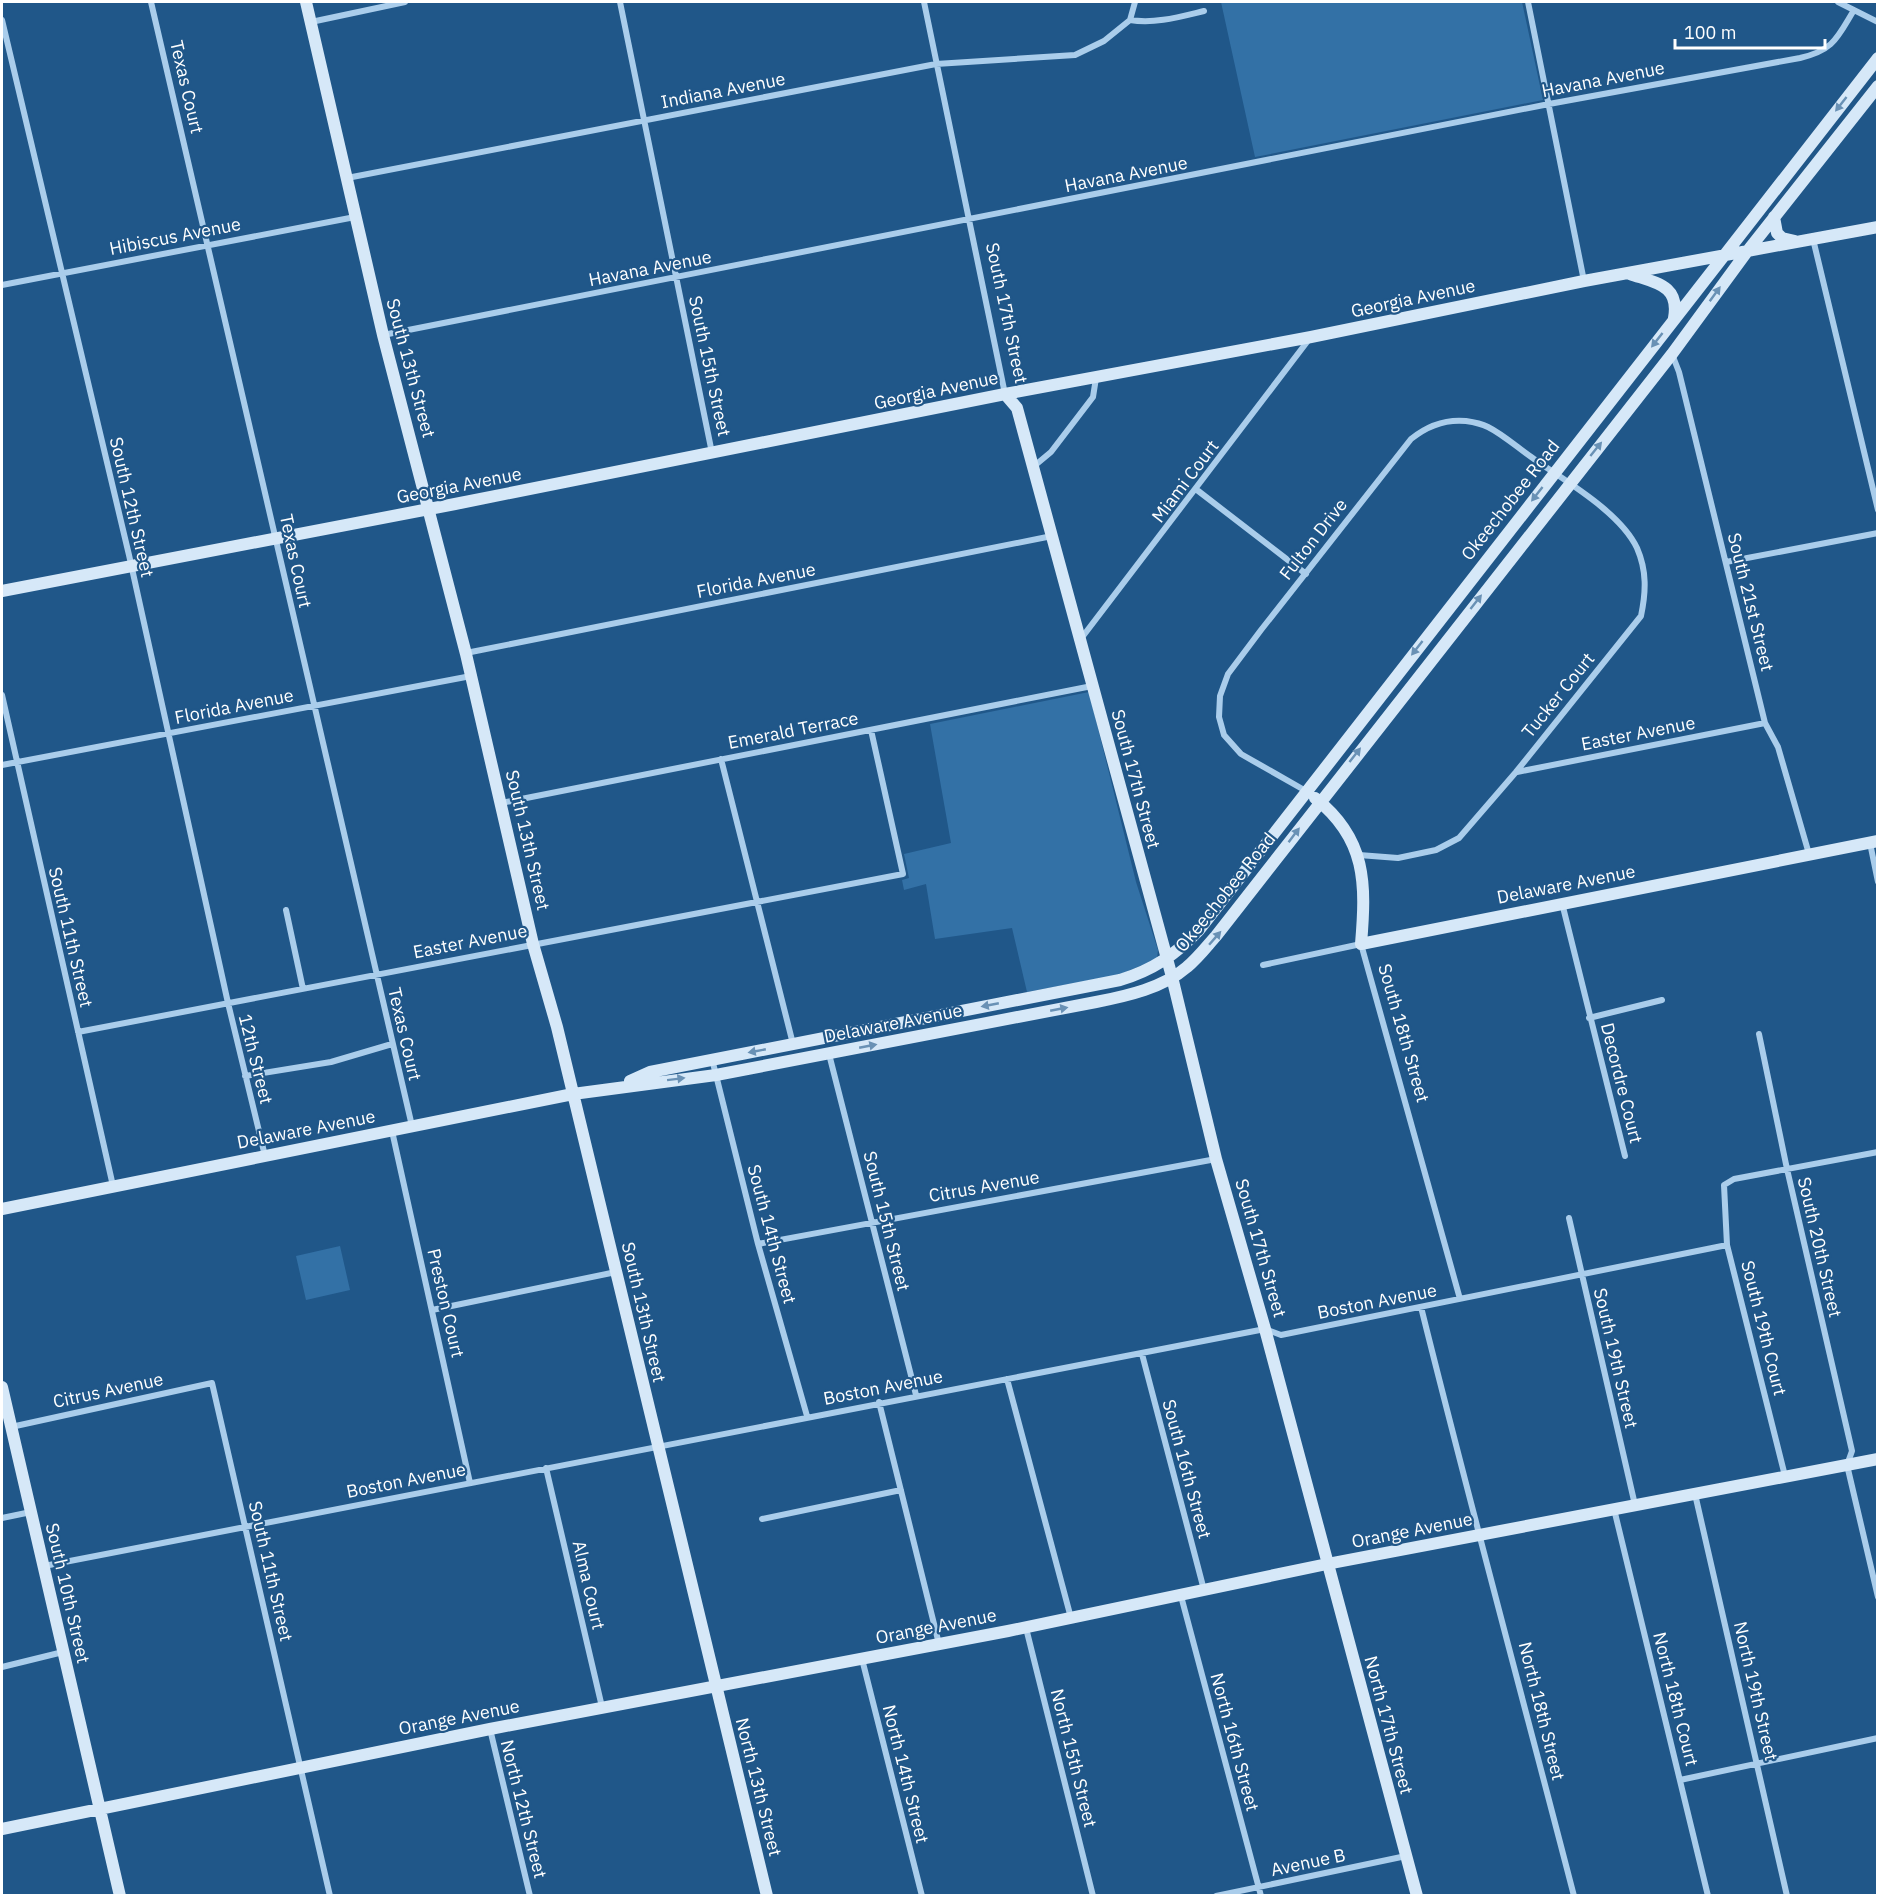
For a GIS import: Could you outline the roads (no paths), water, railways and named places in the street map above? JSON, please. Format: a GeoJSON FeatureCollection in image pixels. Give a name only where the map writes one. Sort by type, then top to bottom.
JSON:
{"type":"FeatureCollection","features":[{"type":"Feature","properties":{"kind":"street","name":"Texas Court"},"geometry":{"type":"LineString","coordinates":[[152,2],[276,537],[312,706],[412,1127]]}},
{"type":"Feature","properties":{"kind":"street","name":"South 13th Street"},"geometry":{"type":"LineString","coordinates":[[306,2],[383,335],[466,654],[533,944],[545,978],[715,1686]]}},
{"type":"Feature","properties":{"kind":"street"},"geometry":{"type":"LineString","coordinates":[[311,22],[405,2]]}},
{"type":"Feature","properties":{"kind":"street","name":"South 15th Street"},"geometry":{"type":"LineString","coordinates":[[620,2],[712,454]]}},
{"type":"Feature","properties":{"kind":"street","name":"South 17th Street"},"geometry":{"type":"LineString","coordinates":[[924,2],[1005,394],[1017,408],[1172,977],[1216,1159],[1265,1329],[1327,1564]]}},
{"type":"Feature","properties":{"kind":"street"},"geometry":{"type":"LineString","coordinates":[[1135,2],[1130,20],[1145,22],[1168,20],[1204,11]]}},
{"type":"Feature","properties":{"kind":"street"},"geometry":{"type":"LineString","coordinates":[[1528,2],[1584,281]]}},
{"type":"Feature","properties":{"kind":"street"},"geometry":{"type":"LineString","coordinates":[[1838,2],[1878,22]]}},
{"type":"Feature","properties":{"kind":"street","name":"Havana Avenue"},"geometry":{"type":"LineString","coordinates":[[383,335],[968,221],[1549,104],[1816,54],[1833,45],[1854,10]]}},
{"type":"Feature","properties":{"kind":"street","name":"South 12th Street"},"geometry":{"type":"LineString","coordinates":[[2,20],[131,565],[228,1004]]}},
{"type":"Feature","properties":{"kind":"street","name":"Indiana Avenue"},"geometry":{"type":"LineString","coordinates":[[347,178],[936,64],[1075,55],[1104,41],[1130,20]]}},
{"type":"Feature","properties":{"kind":"street","name":"Okeechobee Road"},"geometry":{"type":"LineString","coordinates":[[1167,960],[1199,930],[1878,58]]}},
{"type":"Feature","properties":{"kind":"street","name":"Okeechobee Road"},"geometry":{"type":"LineString","coordinates":[[1172,977],[1187,968],[1216,936],[1672,354],[1746,253],[1878,86]]}},
{"type":"Feature","properties":{"kind":"street","name":"Hibiscus Avenue"},"geometry":{"type":"LineString","coordinates":[[2,285],[355,217]]}},
{"type":"Feature","properties":{"kind":"street"},"geometry":{"type":"LineString","coordinates":[[1774,217],[1777,233],[1782,238],[1800,242]]}},
{"type":"Feature","properties":{"kind":"street","name":"Georgia Avenue"},"geometry":{"type":"LineString","coordinates":[[2,591],[712,454],[1005,394],[1311,337],[1584,281],[1878,227]]}},
{"type":"Feature","properties":{"kind":"street"},"geometry":{"type":"LineString","coordinates":[[1813,239],[1878,510]]}},
{"type":"Feature","properties":{"kind":"street"},"geometry":{"type":"LineString","coordinates":[[1629,273],[1669,290],[1674,296],[1676,307],[1674,318]]}},
{"type":"Feature","properties":{"kind":"street","name":"Miami Court"},"geometry":{"type":"LineString","coordinates":[[1080,641],[1311,337]]}},
{"type":"Feature","properties":{"kind":"street","name":"South 21st Street"},"geometry":{"type":"LineString","coordinates":[[1672,354],[1679,372],[1765,723],[1778,747],[1809,855]]}},
{"type":"Feature","properties":{"kind":"street"},"geometry":{"type":"LineString","coordinates":[[1032,467],[1051,452],[1093,397],[1096,378]]}},
{"type":"Feature","properties":{"kind":"street","name":"Fulton Drive"},"geometry":{"type":"LineString","coordinates":[[1306,791],[1242,754],[1224,735],[1219,717],[1220,696],[1228,674],[1411,439],[1426,427],[1454,421],[1488,426],[1570,482]]}},
{"type":"Feature","properties":{"kind":"street","name":"Tucker Court"},"geometry":{"type":"LineString","coordinates":[[1359,855],[1398,858],[1436,850],[1459,838],[1516,772],[1641,616],[1645,596],[1644,571],[1637,548],[1627,531],[1570,482]]}},
{"type":"Feature","properties":{"kind":"street"},"geometry":{"type":"LineString","coordinates":[[1197,490],[1306,574]]}},
{"type":"Feature","properties":{"kind":"street"},"geometry":{"type":"LineString","coordinates":[[1726,562],[1878,532]]}},
{"type":"Feature","properties":{"kind":"street","name":"Florida Avenue"},"geometry":{"type":"LineString","coordinates":[[466,654],[1052,536]]}},
{"type":"Feature","properties":{"kind":"street","name":"Florida Avenue"},"geometry":{"type":"LineString","coordinates":[[2,765],[471,676]]}},
{"type":"Feature","properties":{"kind":"street","name":"Emerald Terrace"},"geometry":{"type":"LineString","coordinates":[[500,803],[1092,686]]}},
{"type":"Feature","properties":{"kind":"street","name":"South 11th Street"},"geometry":{"type":"LineString","coordinates":[[2,695],[113,1186]]}},
{"type":"Feature","properties":{"kind":"street","name":"Easter Avenue"},"geometry":{"type":"LineString","coordinates":[[1516,772],[1765,723]]}},
{"type":"Feature","properties":{"kind":"street","name":"Easter Avenue"},"geometry":{"type":"LineString","coordinates":[[78,1032],[903,874],[871,730]]}},
{"type":"Feature","properties":{"kind":"street"},"geometry":{"type":"LineString","coordinates":[[721,759],[793,1044]]}},
{"type":"Feature","properties":{"kind":"street","name":"South 18th Street"},"geometry":{"type":"LineString","coordinates":[[1306,791],[1339,824],[1359,855],[1365,894],[1361,944],[1460,1299]]}},
{"type":"Feature","properties":{"kind":"street"},"geometry":{"type":"LineString","coordinates":[[1874,842],[1878,882]]}},
{"type":"Feature","properties":{"kind":"street","name":"Delaware Avenue"},"geometry":{"type":"LineString","coordinates":[[1263,965],[1562,902],[1874,842]]}},
{"type":"Feature","properties":{"kind":"street","name":"Decordre Court"},"geometry":{"type":"LineString","coordinates":[[1562,902],[1625,1156]]}},
{"type":"Feature","properties":{"kind":"street"},"geometry":{"type":"LineString","coordinates":[[286,909],[303,989]]}},
{"type":"Feature","properties":{"kind":"street","name":"Delaware Avenue"},"geometry":{"type":"LineString","coordinates":[[618,1086],[650,1072],[1120,980],[1151,970],[1167,960]]}},
{"type":"Feature","properties":{"kind":"street","name":"Delaware Avenue"},"geometry":{"type":"LineString","coordinates":[[2,1209],[573,1094],[618,1086],[716,1075],[1126,996],[1172,977]]}},
{"type":"Feature","properties":{"kind":"street","name":"Decordre Court"},"geometry":{"type":"LineString","coordinates":[[1589,1018],[1662,1000]]}},
{"type":"Feature","properties":{"kind":"street","name":"12th Street"},"geometry":{"type":"LineString","coordinates":[[228,1004],[265,1156]]}},
{"type":"Feature","properties":{"kind":"street","name":"South 20th Street"},"geometry":{"type":"LineString","coordinates":[[1759,1034],[1787,1169],[1852,1451],[1847,1465],[1878,1597]]}},
{"type":"Feature","properties":{"kind":"street"},"geometry":{"type":"LineString","coordinates":[[245,1076],[331,1062],[392,1044]]}},
{"type":"Feature","properties":{"kind":"street","name":"South 15th Street"},"geometry":{"type":"LineString","coordinates":[[829,1054],[916,1395]]}},
{"type":"Feature","properties":{"kind":"street","name":"South 14th Street"},"geometry":{"type":"LineString","coordinates":[[712,1059],[758,1244],[807,1416]]}},
{"type":"Feature","properties":{"kind":"street","name":"Preston Court"},"geometry":{"type":"LineString","coordinates":[[392,1131],[470,1482]]}},
{"type":"Feature","properties":{"kind":"street"},"geometry":{"type":"LineString","coordinates":[[1787,1169],[1878,1152]]}},
{"type":"Feature","properties":{"kind":"street","name":"Citrus Avenue"},"geometry":{"type":"LineString","coordinates":[[758,1244],[1216,1159]]}},
{"type":"Feature","properties":{"kind":"street","name":"South 19th Court"},"geometry":{"type":"LineString","coordinates":[[1785,1476],[1727,1245],[1724,1185],[1734,1179],[1787,1169]]}},
{"type":"Feature","properties":{"kind":"street","name":"South 19th Street"},"geometry":{"type":"LineString","coordinates":[[1569,1218],[1635,1505]]}},
{"type":"Feature","properties":{"kind":"street","name":"Boston Avenue"},"geometry":{"type":"LineString","coordinates":[[44,1566],[879,1402],[1265,1329],[1281,1335],[1727,1245]]}},
{"type":"Feature","properties":{"kind":"street"},"geometry":{"type":"LineString","coordinates":[[432,1310],[616,1272]]}},
{"type":"Feature","properties":{"kind":"street"},"geometry":{"type":"LineString","coordinates":[[1421,1307],[1478,1536]]}},
{"type":"Feature","properties":{"kind":"street","name":"South 16th Street"},"geometry":{"type":"LineString","coordinates":[[1142,1354],[1204,1591]]}},
{"type":"Feature","properties":{"kind":"street"},"geometry":{"type":"LineString","coordinates":[[1007,1379],[1071,1618]]}},
{"type":"Feature","properties":{"kind":"street","name":"South 11th Street"},"geometry":{"type":"LineString","coordinates":[[212,1383],[330,1896]]}},
{"type":"Feature","properties":{"kind":"street","name":"Citrus Avenue"},"geometry":{"type":"LineString","coordinates":[[11,1427],[212,1383]]}},
{"type":"Feature","properties":{"kind":"street","name":"South 10th Street"},"geometry":{"type":"LineString","coordinates":[[2,1387],[120,1896]]}},
{"type":"Feature","properties":{"kind":"street"},"geometry":{"type":"LineString","coordinates":[[879,1402],[939,1644]]}},
{"type":"Feature","properties":{"kind":"street","name":"Orange Avenue"},"geometry":{"type":"LineString","coordinates":[[2,1829],[490,1729],[862,1659],[1181,1596],[1327,1564],[1878,1459]]}},
{"type":"Feature","properties":{"kind":"street","name":"Alma Court"},"geometry":{"type":"LineString","coordinates":[[546,1468],[603,1708]]}},
{"type":"Feature","properties":{"kind":"street"},"geometry":{"type":"LineString","coordinates":[[762,1519],[901,1490]]}},
{"type":"Feature","properties":{"kind":"street","name":"North 19th Street"},"geometry":{"type":"LineString","coordinates":[[1695,1493],[1787,1896]]}},
{"type":"Feature","properties":{"kind":"street","name":"North 18th Court"},"geometry":{"type":"LineString","coordinates":[[1614,1509],[1708,1896]]}},
{"type":"Feature","properties":{"kind":"street"},"geometry":{"type":"LineString","coordinates":[[2,1518],[31,1512]]}},
{"type":"Feature","properties":{"kind":"street","name":"North 18th Street"},"geometry":{"type":"LineString","coordinates":[[1478,1536],[1510,1646],[1574,1896]]}},
{"type":"Feature","properties":{"kind":"street","name":"North 17th Street"},"geometry":{"type":"LineString","coordinates":[[1327,1564],[1417,1896]]}},
{"type":"Feature","properties":{"kind":"street","name":"North 16th Street"},"geometry":{"type":"LineString","coordinates":[[1181,1596],[1261,1896]]}},
{"type":"Feature","properties":{"kind":"street","name":"North 15th Street"},"geometry":{"type":"LineString","coordinates":[[1026,1627],[1093,1896]]}},
{"type":"Feature","properties":{"kind":"street"},"geometry":{"type":"LineString","coordinates":[[2,1667],[63,1652]]}},
{"type":"Feature","properties":{"kind":"street","name":"North 14th Street"},"geometry":{"type":"LineString","coordinates":[[862,1659],[922,1896]]}},
{"type":"Feature","properties":{"kind":"street","name":"North 13th Street"},"geometry":{"type":"LineString","coordinates":[[715,1686],[767,1896]]}},
{"type":"Feature","properties":{"kind":"street","name":"North 12th Street"},"geometry":{"type":"LineString","coordinates":[[490,1729],[530,1896]]}},
{"type":"Feature","properties":{"kind":"street"},"geometry":{"type":"LineString","coordinates":[[1680,1780],[1878,1737]]}},
{"type":"Feature","properties":{"kind":"street","name":"Avenue B"},"geometry":{"type":"LineString","coordinates":[[1216,1896],[1406,1856]]}}]}
